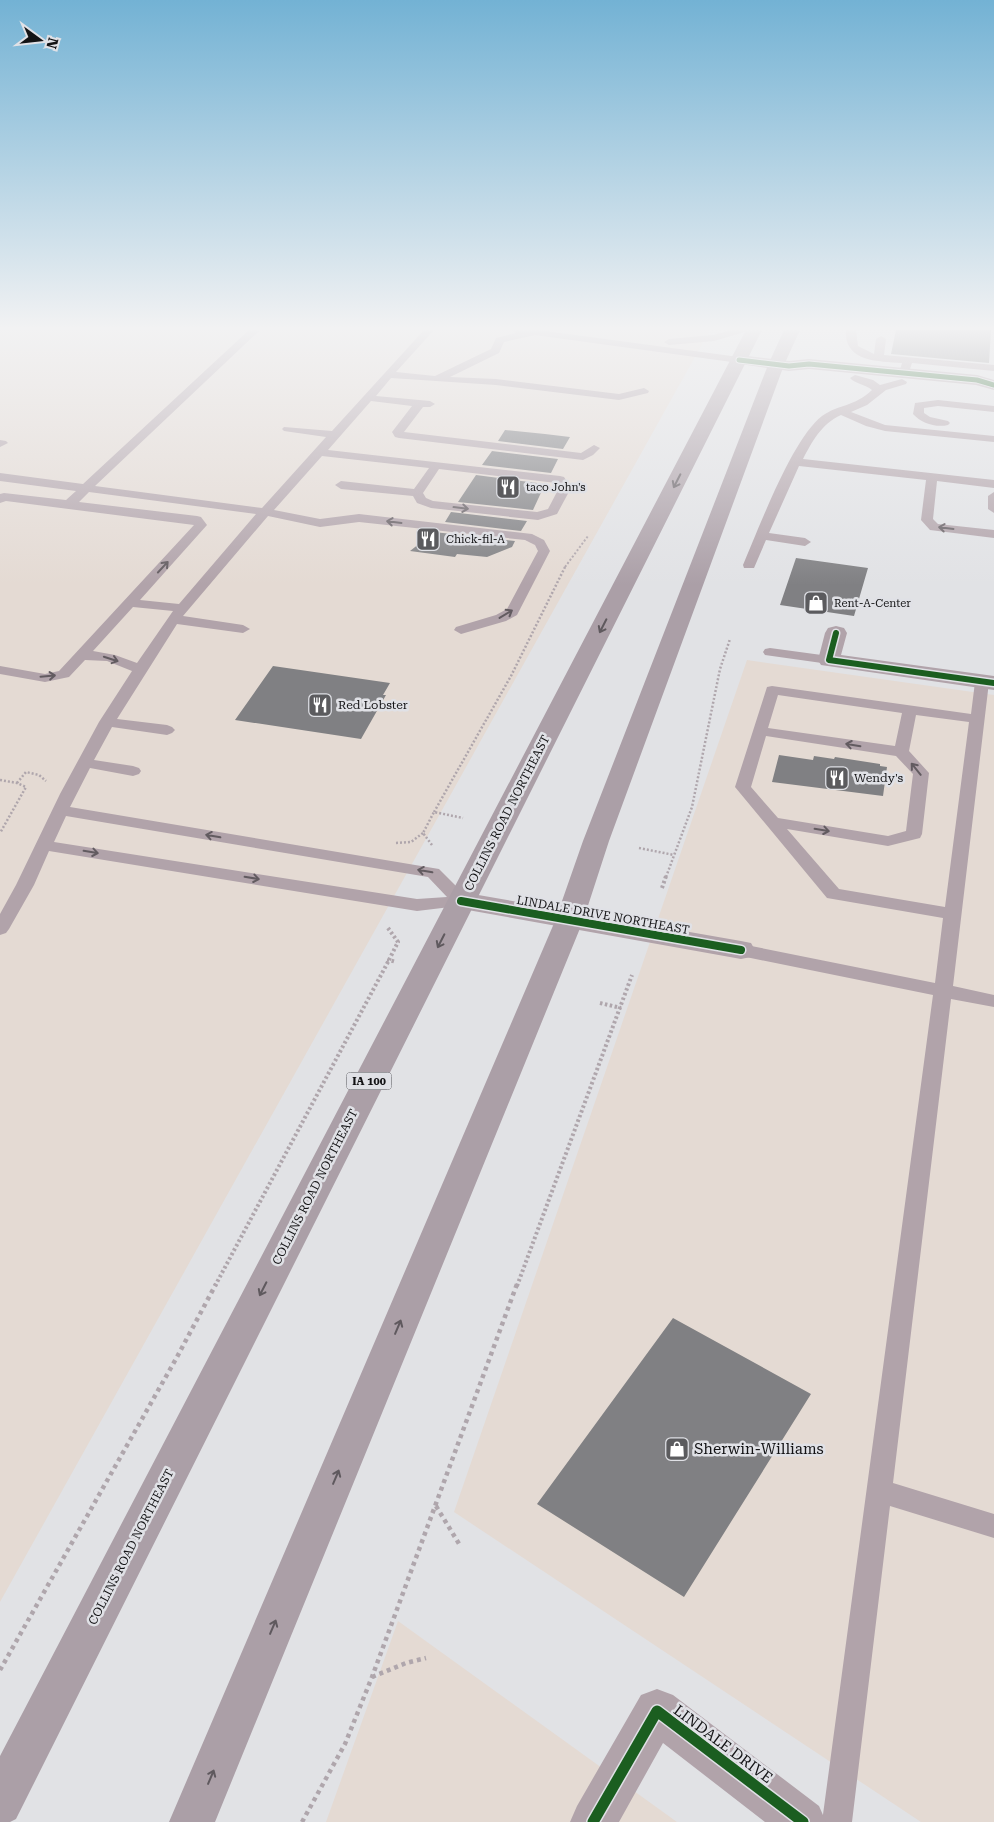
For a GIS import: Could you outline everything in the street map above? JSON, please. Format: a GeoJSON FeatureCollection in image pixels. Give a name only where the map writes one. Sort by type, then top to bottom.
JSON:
{"type":"FeatureCollection","features":[{"type":"Feature","properties":{"kind":"highway","name":"COLLINS ROAD NORTHEAST"},"geometry":{"type":"LineString","coordinates":[[0,1803],[711,415]]}},
{"type":"Feature","properties":{"kind":"highway"},"geometry":{"type":"LineString","coordinates":[[192,1822],[569,921],[596,841],[762,415]]}},
{"type":"Feature","properties":{"kind":"street"},"geometry":{"type":"LineString","coordinates":[[836,633],[829,660],[988,682]]}},
{"type":"Feature","properties":{"kind":"street","name":"LINDALE DRIVE NORTHEAST"},"geometry":{"type":"LineString","coordinates":[[461,901],[741,950]]}},
{"type":"Feature","properties":{"kind":"street","name":"LINDALE DRIVE"},"geometry":{"type":"LineString","coordinates":[[593,1822],[657,1711],[803,1822]]}},
{"type":"Feature","properties":{"kind":"lane"},"geometry":{"type":"LineString","coordinates":[[69,504],[165,415]]}},
{"type":"Feature","properties":{"kind":"lane"},"geometry":{"type":"LineString","coordinates":[[0,930],[25,885],[60,810],[107,722],[173,619],[352,415]]}},
{"type":"Feature","properties":{"kind":"lane"},"geometry":{"type":"LineString","coordinates":[[414,415],[398,432],[399,435],[583,457],[594,448]]}},
{"type":"Feature","properties":{"kind":"lane"},"geometry":{"type":"LineString","coordinates":[[750,565],[796,462],[814,430],[823,420],[832,415]]}},
{"type":"Feature","properties":{"kind":"lane"},"geometry":{"type":"LineString","coordinates":[[849,415],[870,424],[905,431],[994,439]]}},
{"type":"Feature","properties":{"kind":"lane"},"geometry":{"type":"LineString","coordinates":[[905,431],[907,424],[917,415]]}},
{"type":"Feature","properties":{"kind":"lane"},"geometry":{"type":"LineString","coordinates":[[920,415],[927,420],[944,422]]}},
{"type":"Feature","properties":{"kind":"lane"},"geometry":{"type":"LineString","coordinates":[[288,428],[334,434]]}},
{"type":"Feature","properties":{"kind":"lane"},"geometry":{"type":"LineString","coordinates":[[319,452],[560,480],[564,488],[552,511],[538,516],[431,504],[421,500],[417,493]]}},
{"type":"Feature","properties":{"kind":"lane"},"geometry":{"type":"LineString","coordinates":[[796,462],[994,484]]}},
{"type":"Feature","properties":{"kind":"lane"},"geometry":{"type":"LineString","coordinates":[[417,493],[436,466]]}},
{"type":"Feature","properties":{"kind":"lane"},"geometry":{"type":"LineString","coordinates":[[0,477],[266,512],[320,523],[359,518],[528,537],[540,543],[544,551],[512,612],[502,618],[461,630]]}},
{"type":"Feature","properties":{"kind":"lane"},"geometry":{"type":"LineString","coordinates":[[932,477],[927,520],[934,527],[994,534]]}},
{"type":"Feature","properties":{"kind":"lane"},"geometry":{"type":"LineString","coordinates":[[341,485],[417,493]]}},
{"type":"Feature","properties":{"kind":"lane"},"geometry":{"type":"LineString","coordinates":[[994,496],[994,509]]}},
{"type":"Feature","properties":{"kind":"lane"},"geometry":{"type":"LineString","coordinates":[[0,499],[4,497],[197,520],[201,525],[64,674],[44,678],[0,670]]}},
{"type":"Feature","properties":{"kind":"lane"},"geometry":{"type":"LineString","coordinates":[[763,536],[805,542]]}},
{"type":"Feature","properties":{"kind":"lane"},"geometry":{"type":"LineString","coordinates":[[130,603],[183,608]]}},
{"type":"Feature","properties":{"kind":"lane"},"geometry":{"type":"LineString","coordinates":[[173,619],[243,629]]}},
{"type":"Feature","properties":{"kind":"lane"},"geometry":{"type":"LineString","coordinates":[[770,652],[829,660]]}},
{"type":"Feature","properties":{"kind":"lane"},"geometry":{"type":"LineString","coordinates":[[81,655],[114,659],[141,669]]}},
{"type":"Feature","properties":{"kind":"lane"},"geometry":{"type":"LineString","coordinates":[[837,1822],[977,720],[988,682]]}},
{"type":"Feature","properties":{"kind":"lane"},"geometry":{"type":"LineString","coordinates":[[953,914],[833,894],[743,786],[772,690],[977,720]]}},
{"type":"Feature","properties":{"kind":"lane"},"geometry":{"type":"LineString","coordinates":[[901,752],[910,710]]}},
{"type":"Feature","properties":{"kind":"lane"},"geometry":{"type":"LineString","coordinates":[[107,722],[167,730]]}},
{"type":"Feature","properties":{"kind":"lane"},"geometry":{"type":"LineString","coordinates":[[760,731],[901,752],[921,773],[914,834],[888,842],[774,822]]}},
{"type":"Feature","properties":{"kind":"lane"},"geometry":{"type":"LineString","coordinates":[[85,763],[133,771]]}},
{"type":"Feature","properties":{"kind":"lane"},"geometry":{"type":"LineString","coordinates":[[60,810],[433,872],[461,901]]}},
{"type":"Feature","properties":{"kind":"lane"},"geometry":{"type":"LineString","coordinates":[[43,845],[417,905],[461,901]]}},
{"type":"Feature","properties":{"kind":"lane"},"geometry":{"type":"LineString","coordinates":[[741,950],[994,1001]]}},
{"type":"Feature","properties":{"kind":"lane"},"geometry":{"type":"LineString","coordinates":[[879,1491],[994,1526]]}},
{"type":"Feature","properties":{"kind":"path"},"geometry":{"type":"LineString","coordinates":[[432,845],[423,833],[511,676],[562,571],[588,536]]}},
{"type":"Feature","properties":{"kind":"path"},"geometry":{"type":"LineString","coordinates":[[662,888],[692,807],[720,669],[730,639]]}},
{"type":"Feature","properties":{"kind":"path"},"geometry":{"type":"LineString","coordinates":[[17,783],[26,772],[39,775],[46,780],[45,786]]}},
{"type":"Feature","properties":{"kind":"path"},"geometry":{"type":"LineString","coordinates":[[0,780],[17,783],[26,788],[0,834]]}},
{"type":"Feature","properties":{"kind":"path"},"geometry":{"type":"LineString","coordinates":[[434,812],[464,818]]}},
{"type":"Feature","properties":{"kind":"path"},"geometry":{"type":"LineString","coordinates":[[639,848],[674,855]]}},
{"type":"Feature","properties":{"kind":"path"},"geometry":{"type":"LineString","coordinates":[[0,1670],[177,1357],[389,960],[398,942],[388,928]]}},
{"type":"Feature","properties":{"kind":"path"},"geometry":{"type":"LineString","coordinates":[[389,960],[398,962]]}},
{"type":"Feature","properties":{"kind":"path"},"geometry":{"type":"LineString","coordinates":[[302,1822],[345,1744],[372,1677],[632,975]]}},
{"type":"Feature","properties":{"kind":"path"},"geometry":{"type":"LineString","coordinates":[[600,1003],[621,1008]]}},
{"type":"Feature","properties":{"kind":"path"},"geometry":{"type":"LineString","coordinates":[[436,1506],[461,1547]]}},
{"type":"Feature","properties":{"kind":"path"},"geometry":{"type":"LineString","coordinates":[[372,1677],[406,1663],[426,1658]]}},
{"type":"Feature","properties":{"kind":"shaded area"},"geometry":{"type":"Polygon","coordinates":[[[0,415],[663,415],[0,1602],[0,415]]]}},
{"type":"Feature","properties":{"kind":"shaded area"},"geometry":{"type":"Polygon","coordinates":[[[747,660],[994,695],[994,1822],[921,1822],[454,1512],[747,660]]]}},
{"type":"Feature","properties":{"kind":"shaded area"},"geometry":{"type":"Polygon","coordinates":[[[398,1621],[677,1822],[326,1822],[398,1621]]]}},
{"type":"Feature","properties":{"kind":"building"},"geometry":{"type":"Polygon","coordinates":[[[505,430],[570,437],[563,449],[498,441],[505,430]]]}},
{"type":"Feature","properties":{"kind":"building"},"geometry":{"type":"Polygon","coordinates":[[[492,451],[558,459],[551,473],[482,465],[492,451]]]}},
{"type":"Feature","properties":{"kind":"building"},"geometry":{"type":"Polygon","coordinates":[[[476,475],[545,484],[533,510],[458,502],[476,475]]]}},
{"type":"Feature","properties":{"kind":"building"},"geometry":{"type":"Polygon","coordinates":[[[451,512],[527,521],[521,531],[445,522],[451,512]]]}},
{"type":"Feature","properties":{"kind":"building","name":"Chick-fil-A"},"geometry":{"type":"Polygon","coordinates":[[[434,532],[515,541],[512,547],[487,557],[457,554],[455,557],[410,551],[434,532]]]}},
{"type":"Feature","properties":{"kind":"building"},"geometry":{"type":"Polygon","coordinates":[[[796,558],[868,568],[854,616],[780,605],[796,558]]]}},
{"type":"Feature","properties":{"kind":"building","name":"Red Lobster"},"geometry":{"type":"Polygon","coordinates":[[[273,666],[390,683],[383,695],[386,695],[361,739],[235,720],[273,666]]]}},
{"type":"Feature","properties":{"kind":"building","name":"Wendy's"},"geometry":{"type":"Polygon","coordinates":[[[779,755],[813,760],[814,756],[834,759],[835,757],[880,764],[880,766],[887,767],[883,796],[772,782],[779,755]]]}},
{"type":"Feature","properties":{"kind":"building","name":"Sherwin-Williams"},"geometry":{"type":"Polygon","coordinates":[[[673,1318],[811,1394],[684,1597],[537,1504],[673,1318]]]}},
{"type":"Feature","properties":{"kind":"cycle path"},"geometry":{"type":"LineString","coordinates":[[836,633],[829,660],[994,683]]}},
{"type":"Feature","properties":{"kind":"cycle path"},"geometry":{"type":"LineString","coordinates":[[461,901],[741,950]]}},
{"type":"Feature","properties":{"kind":"cycle path"},"geometry":{"type":"LineString","coordinates":[[593,1822],[657,1711],[803,1822]]}},
{"type":"Feature","properties":{"kind":"place","name":"taco John's"},"geometry":{"type":"Point","coordinates":[508,487]}},
{"type":"Feature","properties":{"kind":"place","name":"Chick-fil-A"},"geometry":{"type":"Point","coordinates":[428,539]}},
{"type":"Feature","properties":{"kind":"place","name":"Rent-A-Center"},"geometry":{"type":"Point","coordinates":[816,603]}},
{"type":"Feature","properties":{"kind":"place","name":"Red Lobster"},"geometry":{"type":"Point","coordinates":[320,705]}},
{"type":"Feature","properties":{"kind":"place","name":"Wendy's"},"geometry":{"type":"Point","coordinates":[837,778]}},
{"type":"Feature","properties":{"kind":"place","name":"Sherwin-Williams"},"geometry":{"type":"Point","coordinates":[677,1449]}}]}
